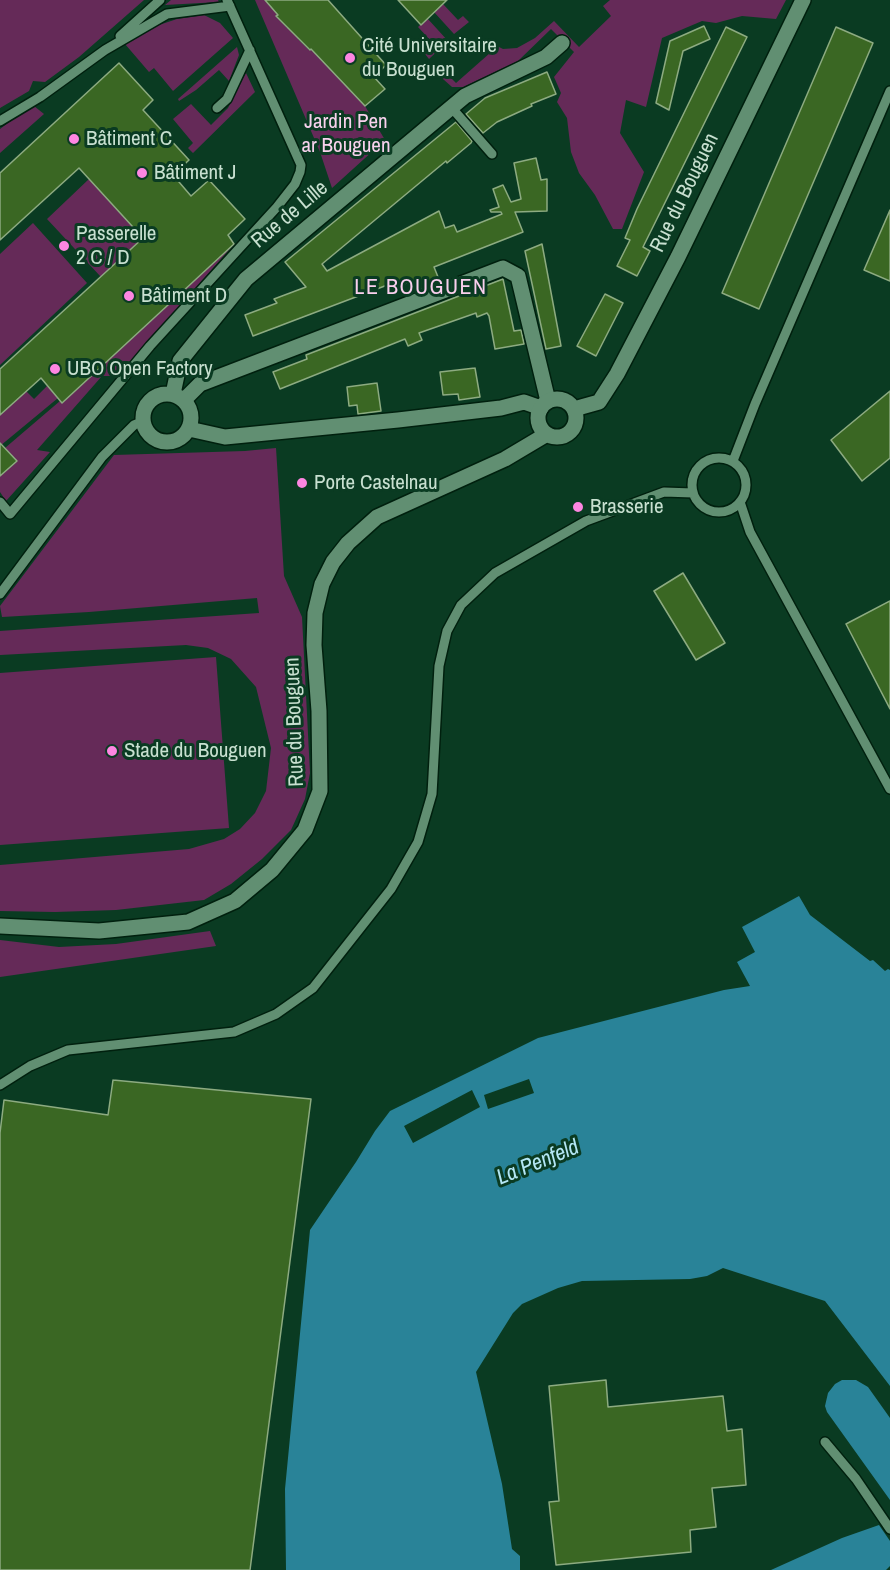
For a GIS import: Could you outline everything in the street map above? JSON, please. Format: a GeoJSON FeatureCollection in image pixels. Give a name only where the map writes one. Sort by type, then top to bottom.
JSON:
{"type":"FeatureCollection","features":[{"type":"Feature","properties":{"kind":"street","name":"Rue du Bouguen"},"geometry":{"type":"LineString","coordinates":[[574,409],[599,402],[618,374],[803,0]]}},
{"type":"Feature","properties":{"kind":"street","name":"Rue de Lille"},"geometry":{"type":"LineString","coordinates":[[178,397],[180,362],[246,279],[465,96],[546,57],[562,43]]}},
{"type":"Feature","properties":{"kind":"street"},"geometry":{"type":"LineString","coordinates":[[178,397],[200,384],[503,268],[518,276],[544,405],[538,419],[540,428],[547,434],[560,437],[571,432],[576,423],[574,409],[565,400],[555,399],[544,405],[524,402],[501,408],[225,437],[189,429]]}},
{"type":"Feature","properties":{"kind":"street"},"geometry":{"type":"LineString","coordinates":[[165,394],[178,397],[190,408],[189,429],[176,440],[162,441],[149,433],[144,422],[144,412],[153,399],[165,394]]}},
{"type":"Feature","properties":{"kind":"street","name":"Rue du Bouguen"},"geometry":{"type":"LineString","coordinates":[[0,927],[99,931],[188,922],[235,901],[272,870],[305,830],[320,791],[319,711],[314,645],[315,613],[322,584],[333,562],[348,543],[377,517],[505,459],[547,434]]}},
{"type":"Feature","properties":{"kind":"lane"},"geometry":{"type":"LineString","coordinates":[[105,50],[160,0]]}},
{"type":"Feature","properties":{"kind":"lane"},"geometry":{"type":"LineString","coordinates":[[0,121],[105,50],[167,14],[228,3],[301,165],[295,184],[277,207],[150,346],[10,514],[0,502]]}},
{"type":"Feature","properties":{"kind":"lane"},"geometry":{"type":"LineString","coordinates":[[217,108],[227,99],[250,50]]}},
{"type":"Feature","properties":{"kind":"lane"},"geometry":{"type":"LineString","coordinates":[[733,461],[890,91]]}},
{"type":"Feature","properties":{"kind":"lane"},"geometry":{"type":"LineString","coordinates":[[451,107],[492,154]]}},
{"type":"Feature","properties":{"kind":"lane"},"geometry":{"type":"LineString","coordinates":[[0,594],[102,457],[134,425],[144,422]]}},
{"type":"Feature","properties":{"kind":"lane"},"geometry":{"type":"LineString","coordinates":[[714,458],[733,461],[745,476],[745,494],[732,509],[723,512],[705,508],[693,493],[694,475],[706,461],[714,458]]}},
{"type":"Feature","properties":{"kind":"lane"},"geometry":{"type":"LineString","coordinates":[[0,1085],[30,1066],[68,1050],[234,1032],[276,1014],[313,988],[391,889],[418,842],[432,794],[439,666],[447,631],[461,604],[495,573],[586,521],[664,492],[693,493]]}},
{"type":"Feature","properties":{"kind":"lane"},"geometry":{"type":"LineString","coordinates":[[740,502],[750,532],[890,789]]}},
{"type":"Feature","properties":{"kind":"lane"},"geometry":{"type":"LineString","coordinates":[[825,1442],[856,1479],[890,1529]]}},
{"type":"Feature","properties":{"kind":"green space"},"geometry":{"type":"Polygon","coordinates":[[[0,0],[144,0],[79,57],[45,82],[33,81],[29,91],[0,108],[0,0]]]}},
{"type":"Feature","properties":{"kind":"green space"},"geometry":{"type":"Polygon","coordinates":[[[171,0],[218,0],[219,2],[165,5],[171,0]]]}},
{"type":"Feature","properties":{"kind":"green space","name":"Jardin Pen ar Bouguen"},"geometry":{"type":"Polygon","coordinates":[[[255,0],[265,0],[287,28],[290,26],[300,37],[298,39],[309,50],[311,49],[365,106],[385,140],[332,188],[320,152],[255,0]]]}},
{"type":"Feature","properties":{"kind":"green space"},"geometry":{"type":"Polygon","coordinates":[[[610,0],[786,0],[776,19],[742,16],[716,23],[702,21],[662,38],[646,107],[626,100],[620,133],[644,172],[622,229],[613,229],[595,195],[579,173],[571,152],[567,118],[557,102],[561,93],[554,77],[574,52],[551,29],[518,61],[463,87],[452,87],[437,70],[440,67],[456,83],[490,53],[481,43],[485,40],[503,49],[517,48],[535,38],[554,21],[579,47],[611,16],[603,6],[610,0]]]}},
{"type":"Feature","properties":{"kind":"green space"},"geometry":{"type":"Polygon","coordinates":[[[443,4],[458,20],[463,16],[469,22],[454,34],[434,12],[443,4]]]}},
{"type":"Feature","properties":{"kind":"green space"},"geometry":{"type":"Polygon","coordinates":[[[204,15],[220,23],[233,38],[173,91],[154,68],[149,72],[125,44],[150,28],[177,19],[204,15]]]}},
{"type":"Feature","properties":{"kind":"green space"},"geometry":{"type":"Polygon","coordinates":[[[427,18],[448,41],[429,59],[421,49],[431,41],[418,27],[427,18]]]}},
{"type":"Feature","properties":{"kind":"green space"},"geometry":{"type":"Polygon","coordinates":[[[237,47],[239,55],[229,81],[219,70],[179,101],[178,99],[237,47]]]}},
{"type":"Feature","properties":{"kind":"green space"},"geometry":{"type":"Polygon","coordinates":[[[246,73],[255,92],[193,153],[188,148],[193,143],[173,119],[191,104],[211,125],[228,108],[246,73]]]}},
{"type":"Feature","properties":{"kind":"green space"},"geometry":{"type":"Polygon","coordinates":[[[34,106],[44,114],[0,153],[0,129],[26,109],[34,106]]]}},
{"type":"Feature","properties":{"kind":"green space"},"geometry":{"type":"Polygon","coordinates":[[[89,179],[178,206],[101,277],[47,219],[89,179]]]}},
{"type":"Feature","properties":{"kind":"green space"},"geometry":{"type":"Polygon","coordinates":[[[33,223],[87,283],[0,365],[0,254],[33,223]]]}},
{"type":"Feature","properties":{"kind":"green space"},"geometry":{"type":"Polygon","coordinates":[[[235,243],[118,376],[102,376],[37,450],[50,452],[6,501],[0,492],[0,476],[17,461],[5,448],[60,401],[63,402],[235,243]]]}},
{"type":"Feature","properties":{"kind":"green space"},"geometry":{"type":"Polygon","coordinates":[[[47,386],[58,398],[0,446],[0,415],[26,391],[34,399],[47,386]]]}},
{"type":"Feature","properties":{"kind":"green space"},"geometry":{"type":"Polygon","coordinates":[[[276,448],[284,576],[302,617],[310,773],[305,799],[291,830],[262,859],[231,884],[204,900],[116,910],[0,911],[0,865],[189,849],[224,839],[240,829],[255,813],[266,791],[271,748],[256,687],[231,659],[208,648],[186,645],[0,655],[0,631],[259,613],[257,598],[2,617],[0,606],[114,455],[276,448]]]}},
{"type":"Feature","properties":{"kind":"green space","name":"Stade du Bouguen"},"geometry":{"type":"Polygon","coordinates":[[[216,657],[229,828],[0,845],[0,673],[216,657]]]}},
{"type":"Feature","properties":{"kind":"green space"},"geometry":{"type":"Polygon","coordinates":[[[210,931],[216,946],[0,977],[0,940],[59,947],[116,944],[210,931]]]}},
{"type":"Feature","properties":{"kind":"water","name":"La Penfeld"},"geometry":{"type":"Polygon","coordinates":[[[799,896],[810,915],[870,961],[873,960],[885,971],[890,970],[890,1386],[825,1301],[723,1268],[707,1276],[690,1279],[582,1281],[558,1288],[522,1304],[513,1313],[476,1372],[502,1484],[512,1549],[520,1556],[520,1570],[286,1570],[285,1489],[310,1230],[390,1111],[538,1038],[724,990],[750,986],[737,962],[755,952],[742,927],[799,896]]]}},
{"type":"Feature","properties":{"kind":"water"},"geometry":{"type":"Polygon","coordinates":[[[842,1380],[856,1380],[868,1387],[890,1418],[890,1500],[827,1412],[825,1406],[828,1393],[835,1384],[842,1380]]]}},
{"type":"Feature","properties":{"kind":"water"},"geometry":{"type":"Polygon","coordinates":[[[879,1525],[890,1541],[890,1566],[886,1570],[771,1570],[842,1538],[879,1525]]]}},
{"type":"Feature","properties":{"kind":"pier"},"geometry":{"type":"Polygon","coordinates":[[[529,1079],[534,1093],[488,1109],[484,1095],[529,1079]]]}},
{"type":"Feature","properties":{"kind":"pier"},"geometry":{"type":"Polygon","coordinates":[[[472,1090],[480,1107],[413,1143],[404,1126],[472,1090]]]}},
{"type":"Feature","properties":{"kind":"building","name":"Cité Universitaire du Bouguen"},"geometry":{"type":"Polygon","coordinates":[[[265,0],[328,0],[386,65],[374,77],[385,89],[365,106],[276,16],[278,15],[265,0]]]}},
{"type":"Feature","properties":{"kind":"building","name":"Cité Universitaire du Bouguen"},"geometry":{"type":"Polygon","coordinates":[[[398,0],[447,0],[421,25],[398,0]]]}},
{"type":"Feature","properties":{"kind":"building"},"geometry":{"type":"Polygon","coordinates":[[[704,26],[710,39],[683,51],[669,110],[656,103],[670,41],[704,26]]]}},
{"type":"Feature","properties":{"kind":"building"},"geometry":{"type":"Polygon","coordinates":[[[726,27],[747,37],[643,247],[650,251],[637,276],[617,266],[630,240],[625,238],[726,27]]]}},
{"type":"Feature","properties":{"kind":"building"},"geometry":{"type":"Polygon","coordinates":[[[836,27],[873,43],[759,309],[722,293],[836,27]]]}},
{"type":"Feature","properties":{"kind":"building"},"geometry":{"type":"Polygon","coordinates":[[[119,63],[153,100],[143,110],[189,160],[173,175],[191,196],[209,180],[245,219],[228,235],[234,244],[62,403],[41,378],[0,415],[0,369],[143,238],[79,168],[0,240],[0,173],[119,63]]]}},
{"type":"Feature","properties":{"kind":"building"},"geometry":{"type":"Polygon","coordinates":[[[547,72],[556,94],[497,122],[483,133],[466,114],[485,98],[547,72]]]}},
{"type":"Feature","properties":{"kind":"building"},"geometry":{"type":"Polygon","coordinates":[[[456,122],[472,141],[471,143],[322,264],[327,271],[439,211],[445,228],[454,225],[457,232],[502,214],[490,210],[499,207],[493,189],[503,185],[511,202],[521,199],[514,163],[536,158],[541,180],[547,179],[547,211],[515,212],[523,232],[434,267],[440,282],[413,292],[409,282],[392,289],[390,284],[253,336],[245,315],[277,303],[274,299],[306,287],[285,262],[456,122]]]}},
{"type":"Feature","properties":{"kind":"building"},"geometry":{"type":"Polygon","coordinates":[[[890,210],[890,281],[864,270],[890,210]]]}},
{"type":"Feature","properties":{"kind":"building"},"geometry":{"type":"Polygon","coordinates":[[[542,244],[561,346],[546,349],[525,251],[542,244]]]}},
{"type":"Feature","properties":{"kind":"building"},"geometry":{"type":"Polygon","coordinates":[[[503,279],[514,331],[521,330],[524,344],[495,349],[489,316],[487,313],[477,317],[476,313],[419,333],[422,340],[408,346],[405,339],[280,389],[273,372],[307,359],[306,355],[503,279]]]}},
{"type":"Feature","properties":{"kind":"building"},"geometry":{"type":"Polygon","coordinates":[[[605,294],[623,303],[596,356],[577,346],[605,294]]]}},
{"type":"Feature","properties":{"kind":"building"},"geometry":{"type":"Polygon","coordinates":[[[475,368],[480,397],[459,400],[458,394],[443,395],[440,372],[475,368]]]}},
{"type":"Feature","properties":{"kind":"building"},"geometry":{"type":"Polygon","coordinates":[[[377,383],[381,411],[358,414],[357,405],[349,406],[347,387],[377,383]]]}},
{"type":"Feature","properties":{"kind":"building"},"geometry":{"type":"Polygon","coordinates":[[[890,391],[890,458],[862,481],[831,440],[890,391]]]}},
{"type":"Feature","properties":{"kind":"building"},"geometry":{"type":"Polygon","coordinates":[[[0,443],[17,461],[0,476],[0,443]]]}},
{"type":"Feature","properties":{"kind":"building"},"geometry":{"type":"Polygon","coordinates":[[[683,573],[725,643],[696,660],[654,591],[683,573]]]}},
{"type":"Feature","properties":{"kind":"building"},"geometry":{"type":"Polygon","coordinates":[[[890,601],[890,709],[846,624],[890,601]]]}},
{"type":"Feature","properties":{"kind":"building"},"geometry":{"type":"Polygon","coordinates":[[[113,1080],[311,1099],[250,1570],[0,1570],[0,1133],[4,1100],[108,1115],[113,1080]]]}},
{"type":"Feature","properties":{"kind":"building"},"geometry":{"type":"Polygon","coordinates":[[[606,1380],[608,1407],[723,1396],[727,1431],[742,1429],[746,1485],[712,1488],[716,1527],[690,1530],[691,1552],[556,1565],[549,1502],[559,1501],[549,1386],[606,1380]]]}},
{"type":"Feature","properties":{"kind":"place","name":"Cité Universitaire du Bouguen"},"geometry":{"type":"Point","coordinates":[350,58]}},
{"type":"Feature","properties":{"kind":"place","name":"Bâtiment C"},"geometry":{"type":"Point","coordinates":[74,139]}},
{"type":"Feature","properties":{"kind":"place","name":"Bâtiment J"},"geometry":{"type":"Point","coordinates":[142,173]}},
{"type":"Feature","properties":{"kind":"place","name":"Passerelle 2 C / D"},"geometry":{"type":"Point","coordinates":[64,246]}},
{"type":"Feature","properties":{"kind":"place","name":"Bâtiment D"},"geometry":{"type":"Point","coordinates":[129,296]}},
{"type":"Feature","properties":{"kind":"place","name":"UBO Open Factory"},"geometry":{"type":"Point","coordinates":[55,369]}},
{"type":"Feature","properties":{"kind":"place","name":"Porte Castelnau"},"geometry":{"type":"Point","coordinates":[302,483]}},
{"type":"Feature","properties":{"kind":"place","name":"Brasserie"},"geometry":{"type":"Point","coordinates":[578,507]}},
{"type":"Feature","properties":{"kind":"place","name":"Stade du Bouguen"},"geometry":{"type":"Point","coordinates":[112,751]}},
{"type":"Feature","properties":{"kind":"district","name":"LE BOUGUEN"},"geometry":{"type":"Point","coordinates":[421,288]}}]}
